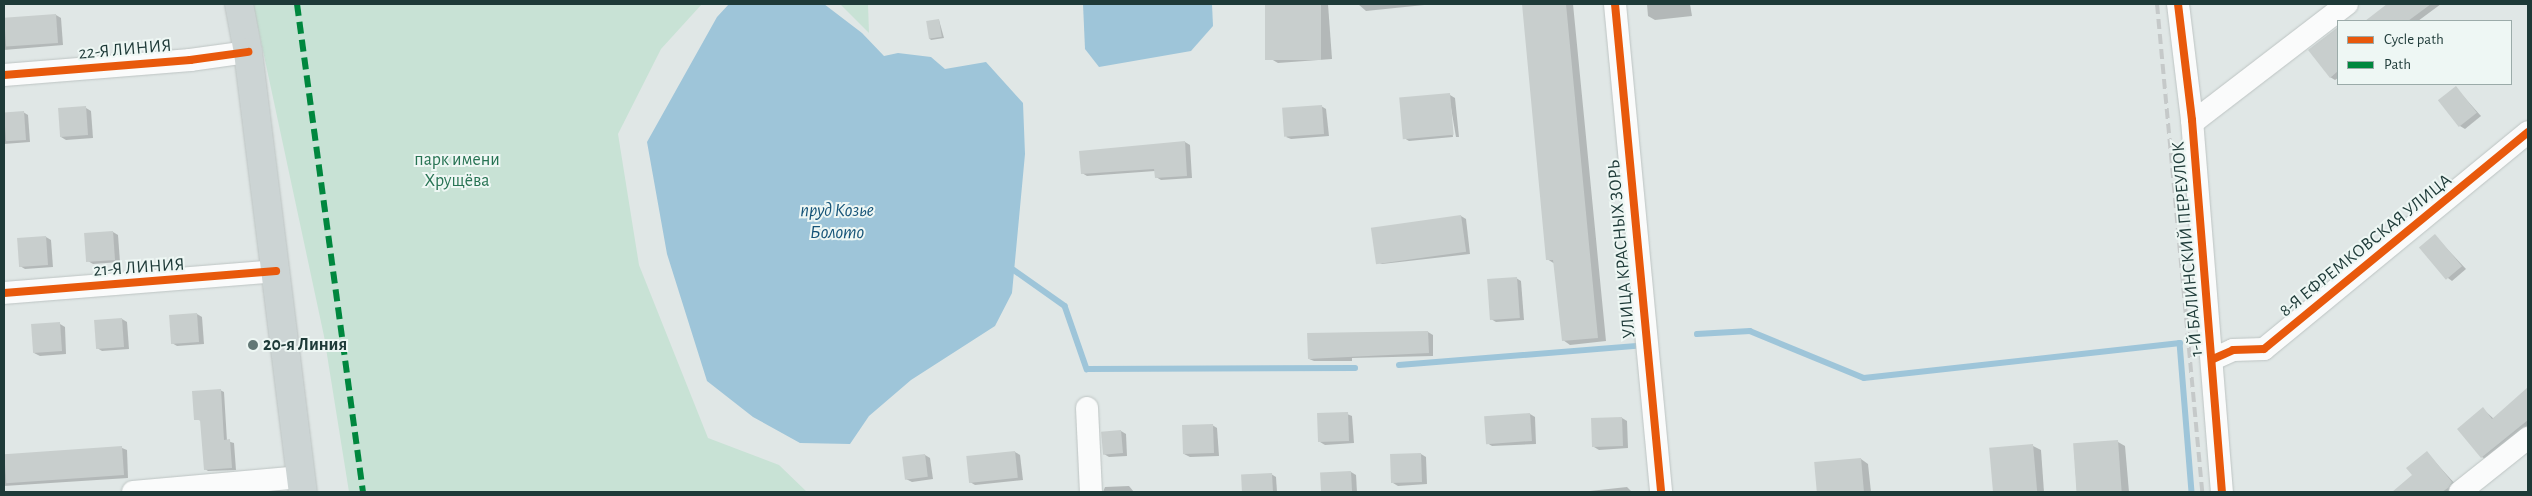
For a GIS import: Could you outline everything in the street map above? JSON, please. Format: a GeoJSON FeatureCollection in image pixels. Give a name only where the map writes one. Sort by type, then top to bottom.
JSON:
{"type":"FeatureCollection","features":[{"type":"Feature","properties":{"kind":"main road"},"geometry":{"type":"LineString","coordinates":[[239,4],[248,52],[302,484]]}},
{"type":"Feature","properties":{"kind":"street","name":"УЛИЦА КРАСНЫХ ЗОРЬ"},"geometry":{"type":"LineString","coordinates":[[1615,4],[1662,492]]}},
{"type":"Feature","properties":{"kind":"street","name":"1-Й БАЛИНСКИЙ ПЕРЕУЛОК"},"geometry":{"type":"LineString","coordinates":[[2178,4],[2192,120],[2213,358],[2222,492]]}},
{"type":"Feature","properties":{"kind":"street"},"geometry":{"type":"LineString","coordinates":[[2192,120],[2197,119],[2346,4]]}},
{"type":"Feature","properties":{"kind":"street","name":"22-Я ЛИНИЯ"},"geometry":{"type":"LineString","coordinates":[[4,75],[190,60],[248,52]]}},
{"type":"Feature","properties":{"kind":"street","name":"8-Я ЕФРЕМКОВСКАЯ УЛИЦА"},"geometry":{"type":"LineString","coordinates":[[2213,358],[2233,350],[2264,349],[2528,132]]}},
{"type":"Feature","properties":{"kind":"street","name":"21-Я ЛИНИЯ"},"geometry":{"type":"LineString","coordinates":[[4,293],[276,271]]}},
{"type":"Feature","properties":{"kind":"street"},"geometry":{"type":"LineString","coordinates":[[1087,408],[1091,492]]}},
{"type":"Feature","properties":{"kind":"street"},"geometry":{"type":"LineString","coordinates":[[2460,492],[2528,438]]}},
{"type":"Feature","properties":{"kind":"street"},"geometry":{"type":"LineString","coordinates":[[133,492],[302,484]]}},
{"type":"Feature","properties":{"kind":"green space","name":"парк имени Хрущёва"},"geometry":{"type":"Polygon","coordinates":[[[253,4],[702,4],[661,49],[618,134],[639,265],[708,438],[779,465],[807,492],[349,492],[324,336],[253,4]]]}},
{"type":"Feature","properties":{"kind":"green space"},"geometry":{"type":"Polygon","coordinates":[[[840,4],[868,4],[869,33],[840,4]]]}},
{"type":"Feature","properties":{"kind":"water","name":"пруд Козье Болото"},"geometry":{"type":"Polygon","coordinates":[[[729,4],[824,4],[862,33],[884,56],[898,53],[931,57],[945,69],[986,62],[1023,103],[1025,154],[1012,293],[995,326],[911,380],[869,416],[850,444],[800,443],[753,417],[707,381],[667,254],[647,142],[717,17],[729,4]]]}},
{"type":"Feature","properties":{"kind":"water"},"geometry":{"type":"Polygon","coordinates":[[[1083,4],[1212,4],[1213,26],[1191,51],[1099,67],[1085,49],[1083,4]]]}},
{"type":"Feature","properties":{"kind":"building"},"geometry":{"type":"Polygon","coordinates":[[[1265,4],[1321,4],[1321,60],[1265,60],[1265,4]]]}},
{"type":"Feature","properties":{"kind":"building"},"geometry":{"type":"Polygon","coordinates":[[[1522,4],[1566,4],[1598,338],[1562,341],[1553,260],[1546,260],[1522,4]]]}},
{"type":"Feature","properties":{"kind":"building"},"geometry":{"type":"Polygon","coordinates":[[[2387,4],[2431,4],[2409,20],[2366,20],[2387,4]]]}},
{"type":"Feature","properties":{"kind":"building"},"geometry":{"type":"Polygon","coordinates":[[[56,14],[58,43],[6,47],[4,18],[56,14]]]}},
{"type":"Feature","properties":{"kind":"building"},"geometry":{"type":"Polygon","coordinates":[[[939,19],[942,37],[929,39],[926,21],[939,19]]]}},
{"type":"Feature","properties":{"kind":"building"},"geometry":{"type":"Polygon","coordinates":[[[2337,28],[2337,72],[2330,78],[2308,50],[2337,28]]]}},
{"type":"Feature","properties":{"kind":"building"},"geometry":{"type":"Polygon","coordinates":[[[2456,86],[2477,113],[2459,127],[2438,100],[2456,86]]]}},
{"type":"Feature","properties":{"kind":"building"},"geometry":{"type":"Polygon","coordinates":[[[1450,93],[1454,135],[1403,139],[1399,97],[1450,93]]]}},
{"type":"Feature","properties":{"kind":"building"},"geometry":{"type":"Polygon","coordinates":[[[1322,105],[1324,134],[1284,137],[1282,108],[1322,105]]]}},
{"type":"Feature","properties":{"kind":"building"},"geometry":{"type":"Polygon","coordinates":[[[86,106],[88,135],[60,137],[58,108],[86,106]]]}},
{"type":"Feature","properties":{"kind":"building"},"geometry":{"type":"Polygon","coordinates":[[[24,111],[26,140],[6,141],[4,112],[24,111]]]}},
{"type":"Feature","properties":{"kind":"building"},"geometry":{"type":"Polygon","coordinates":[[[1185,141],[1187,176],[1155,178],[1154,169],[1081,174],[1079,151],[1185,141]]]}},
{"type":"Feature","properties":{"kind":"building"},"geometry":{"type":"Polygon","coordinates":[[[1461,215],[1466,252],[1376,264],[1371,228],[1461,215]]]}},
{"type":"Feature","properties":{"kind":"building"},"geometry":{"type":"Polygon","coordinates":[[[113,231],[115,260],[86,262],[84,233],[113,231]]]}},
{"type":"Feature","properties":{"kind":"building"},"geometry":{"type":"Polygon","coordinates":[[[2435,234],[2462,266],[2446,280],[2419,247],[2435,234]]]}},
{"type":"Feature","properties":{"kind":"building"},"geometry":{"type":"Polygon","coordinates":[[[46,236],[48,265],[19,267],[17,238],[46,236]]]}},
{"type":"Feature","properties":{"kind":"building"},"geometry":{"type":"Polygon","coordinates":[[[1517,277],[1520,318],[1490,320],[1487,279],[1517,277]]]}},
{"type":"Feature","properties":{"kind":"building"},"geometry":{"type":"Polygon","coordinates":[[[197,313],[199,342],[171,344],[169,315],[197,313]]]}},
{"type":"Feature","properties":{"kind":"building"},"geometry":{"type":"Polygon","coordinates":[[[122,318],[124,347],[96,349],[94,320],[122,318]]]}},
{"type":"Feature","properties":{"kind":"building"},"geometry":{"type":"Polygon","coordinates":[[[60,322],[62,351],[33,353],[31,324],[60,322]]]}},
{"type":"Feature","properties":{"kind":"building"},"geometry":{"type":"Polygon","coordinates":[[[1428,331],[1429,353],[1308,359],[1307,333],[1428,331]]]}},
{"type":"Feature","properties":{"kind":"building"},"geometry":{"type":"Polygon","coordinates":[[[2528,387],[2528,420],[2481,458],[2457,429],[2483,407],[2492,419],[2528,387]]]}},
{"type":"Feature","properties":{"kind":"building"},"geometry":{"type":"Polygon","coordinates":[[[221,389],[224,440],[230,439],[232,468],[204,470],[200,420],[194,420],[192,391],[221,389]]]}},
{"type":"Feature","properties":{"kind":"building"},"geometry":{"type":"Polygon","coordinates":[[[1348,412],[1349,441],[1318,442],[1317,413],[1348,412]]]}},
{"type":"Feature","properties":{"kind":"building"},"geometry":{"type":"Polygon","coordinates":[[[1530,413],[1532,441],[1486,444],[1484,416],[1530,413]]]}},
{"type":"Feature","properties":{"kind":"building"},"geometry":{"type":"Polygon","coordinates":[[[1622,417],[1623,446],[1592,447],[1591,418],[1622,417]]]}},
{"type":"Feature","properties":{"kind":"building"},"geometry":{"type":"Polygon","coordinates":[[[1213,424],[1214,453],[1183,454],[1182,425],[1213,424]]]}},
{"type":"Feature","properties":{"kind":"building"},"geometry":{"type":"Polygon","coordinates":[[[1121,430],[1123,453],[1103,455],[1101,432],[1121,430]]]}},
{"type":"Feature","properties":{"kind":"building"},"geometry":{"type":"Polygon","coordinates":[[[2118,440],[2122,492],[2077,492],[2073,443],[2118,440]]]}},
{"type":"Feature","properties":{"kind":"building"},"geometry":{"type":"Polygon","coordinates":[[[2033,444],[2037,492],[1993,492],[1989,448],[2033,444]]]}},
{"type":"Feature","properties":{"kind":"building"},"geometry":{"type":"Polygon","coordinates":[[[122,446],[124,475],[6,483],[4,454],[122,446]]]}},
{"type":"Feature","properties":{"kind":"building"},"geometry":{"type":"Polygon","coordinates":[[[1015,451],[1018,478],[969,483],[966,456],[1015,451]]]}},
{"type":"Feature","properties":{"kind":"building"},"geometry":{"type":"Polygon","coordinates":[[[2427,451],[2452,482],[2448,488],[2442,492],[2392,492],[2412,475],[2406,468],[2427,451]]]}},
{"type":"Feature","properties":{"kind":"building"},"geometry":{"type":"Polygon","coordinates":[[[1421,453],[1422,482],[1391,483],[1390,454],[1421,453]]]}},
{"type":"Feature","properties":{"kind":"building"},"geometry":{"type":"Polygon","coordinates":[[[925,454],[928,477],[905,480],[902,457],[925,454]]]}},
{"type":"Feature","properties":{"kind":"building"},"geometry":{"type":"Polygon","coordinates":[[[1861,458],[1864,492],[1817,492],[1814,462],[1861,458]]]}},
{"type":"Feature","properties":{"kind":"building"},"geometry":{"type":"Polygon","coordinates":[[[1351,471],[1352,492],[1321,492],[1320,473],[1351,471]]]}},
{"type":"Feature","properties":{"kind":"building"},"geometry":{"type":"Polygon","coordinates":[[[1272,473],[1273,492],[1242,492],[1241,475],[1272,473]]]}},
{"type":"Feature","properties":{"kind":"waterway"},"geometry":{"type":"LineString","coordinates":[[1014,270],[1065,306],[1087,369],[1355,368]]}},
{"type":"Feature","properties":{"kind":"waterway"},"geometry":{"type":"LineString","coordinates":[[1697,334],[1750,331],[1864,378],[2180,343],[2192,492]]}},
{"type":"Feature","properties":{"kind":"waterway"},"geometry":{"type":"LineString","coordinates":[[1399,365],[1636,346]]}},
{"type":"Feature","properties":{"kind":"railway"},"geometry":{"type":"LineString","coordinates":[[2157,4],[2202,492]]}},
{"type":"Feature","properties":{"kind":"marked path"},"geometry":{"type":"LineString","coordinates":[[297,4],[363,492]]}},
{"type":"Feature","properties":{"kind":"cycle path"},"geometry":{"type":"LineString","coordinates":[[1615,4],[1661,492]]}},
{"type":"Feature","properties":{"kind":"cycle path"},"geometry":{"type":"LineString","coordinates":[[2178,4],[2192,120],[2222,492]]}},
{"type":"Feature","properties":{"kind":"cycle path"},"geometry":{"type":"LineString","coordinates":[[4,75],[190,60],[248,52]]}},
{"type":"Feature","properties":{"kind":"cycle path"},"geometry":{"type":"LineString","coordinates":[[2213,359],[2233,350],[2264,349],[2528,132]]}},
{"type":"Feature","properties":{"kind":"cycle path"},"geometry":{"type":"LineString","coordinates":[[4,293],[276,271]]}},
{"type":"Feature","properties":{"kind":"place","name":"20-я Линия"},"geometry":{"type":"Point","coordinates":[253,345]}}]}
